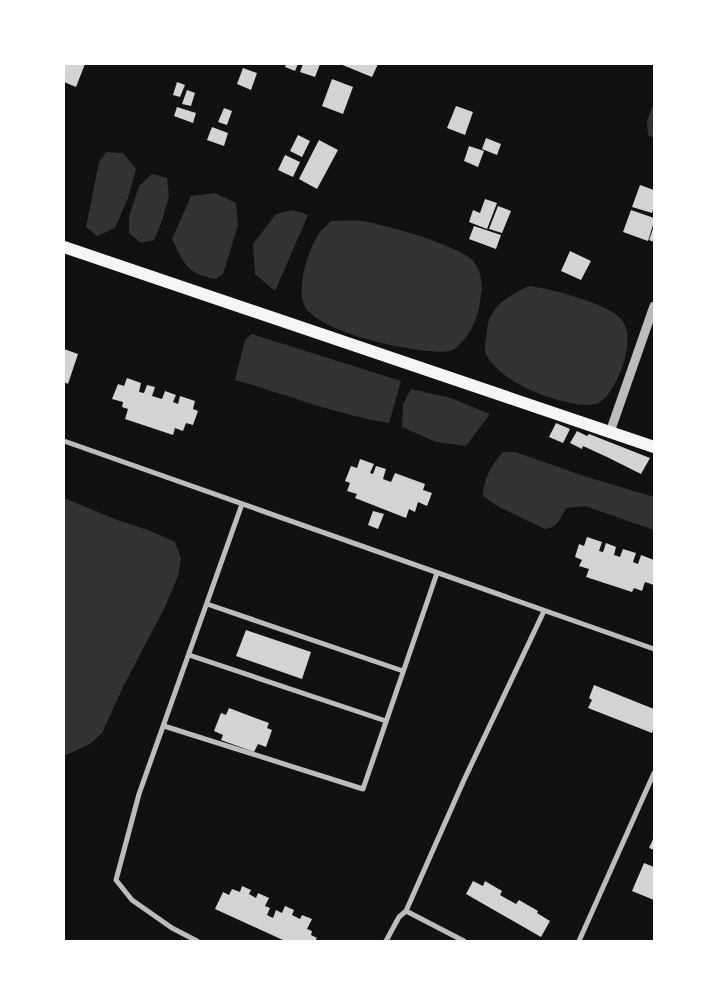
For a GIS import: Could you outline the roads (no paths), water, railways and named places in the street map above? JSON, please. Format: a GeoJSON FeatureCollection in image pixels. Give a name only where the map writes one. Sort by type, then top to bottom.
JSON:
{"type":"FeatureCollection","features":[{"type":"Feature","properties":{"kind":"main road"},"geometry":{"type":"LineString","coordinates":[[64,248],[654,447]]}},
{"type":"Feature","properties":{"kind":"street"},"geometry":{"type":"LineString","coordinates":[[610,432],[654,306]]}},
{"type":"Feature","properties":{"kind":"street"},"geometry":{"type":"LineString","coordinates":[[64,441],[654,649]]}},
{"type":"Feature","properties":{"kind":"street"},"geometry":{"type":"LineString","coordinates":[[197,941],[172,928],[132,900],[116,880],[139,794],[242,504]]}},
{"type":"Feature","properties":{"kind":"street"},"geometry":{"type":"LineString","coordinates":[[164,726],[363,789],[437,573]]}},
{"type":"Feature","properties":{"kind":"street"},"geometry":{"type":"LineString","coordinates":[[207,604],[403,671]]}},
{"type":"Feature","properties":{"kind":"street"},"geometry":{"type":"LineString","coordinates":[[386,941],[399,917],[406,911],[464,780],[544,610]]}},
{"type":"Feature","properties":{"kind":"street"},"geometry":{"type":"LineString","coordinates":[[189,655],[386,720]]}},
{"type":"Feature","properties":{"kind":"street"},"geometry":{"type":"LineString","coordinates":[[579,941],[654,774]]}},
{"type":"Feature","properties":{"kind":"street"},"geometry":{"type":"LineString","coordinates":[[406,911],[464,941]]}}]}
